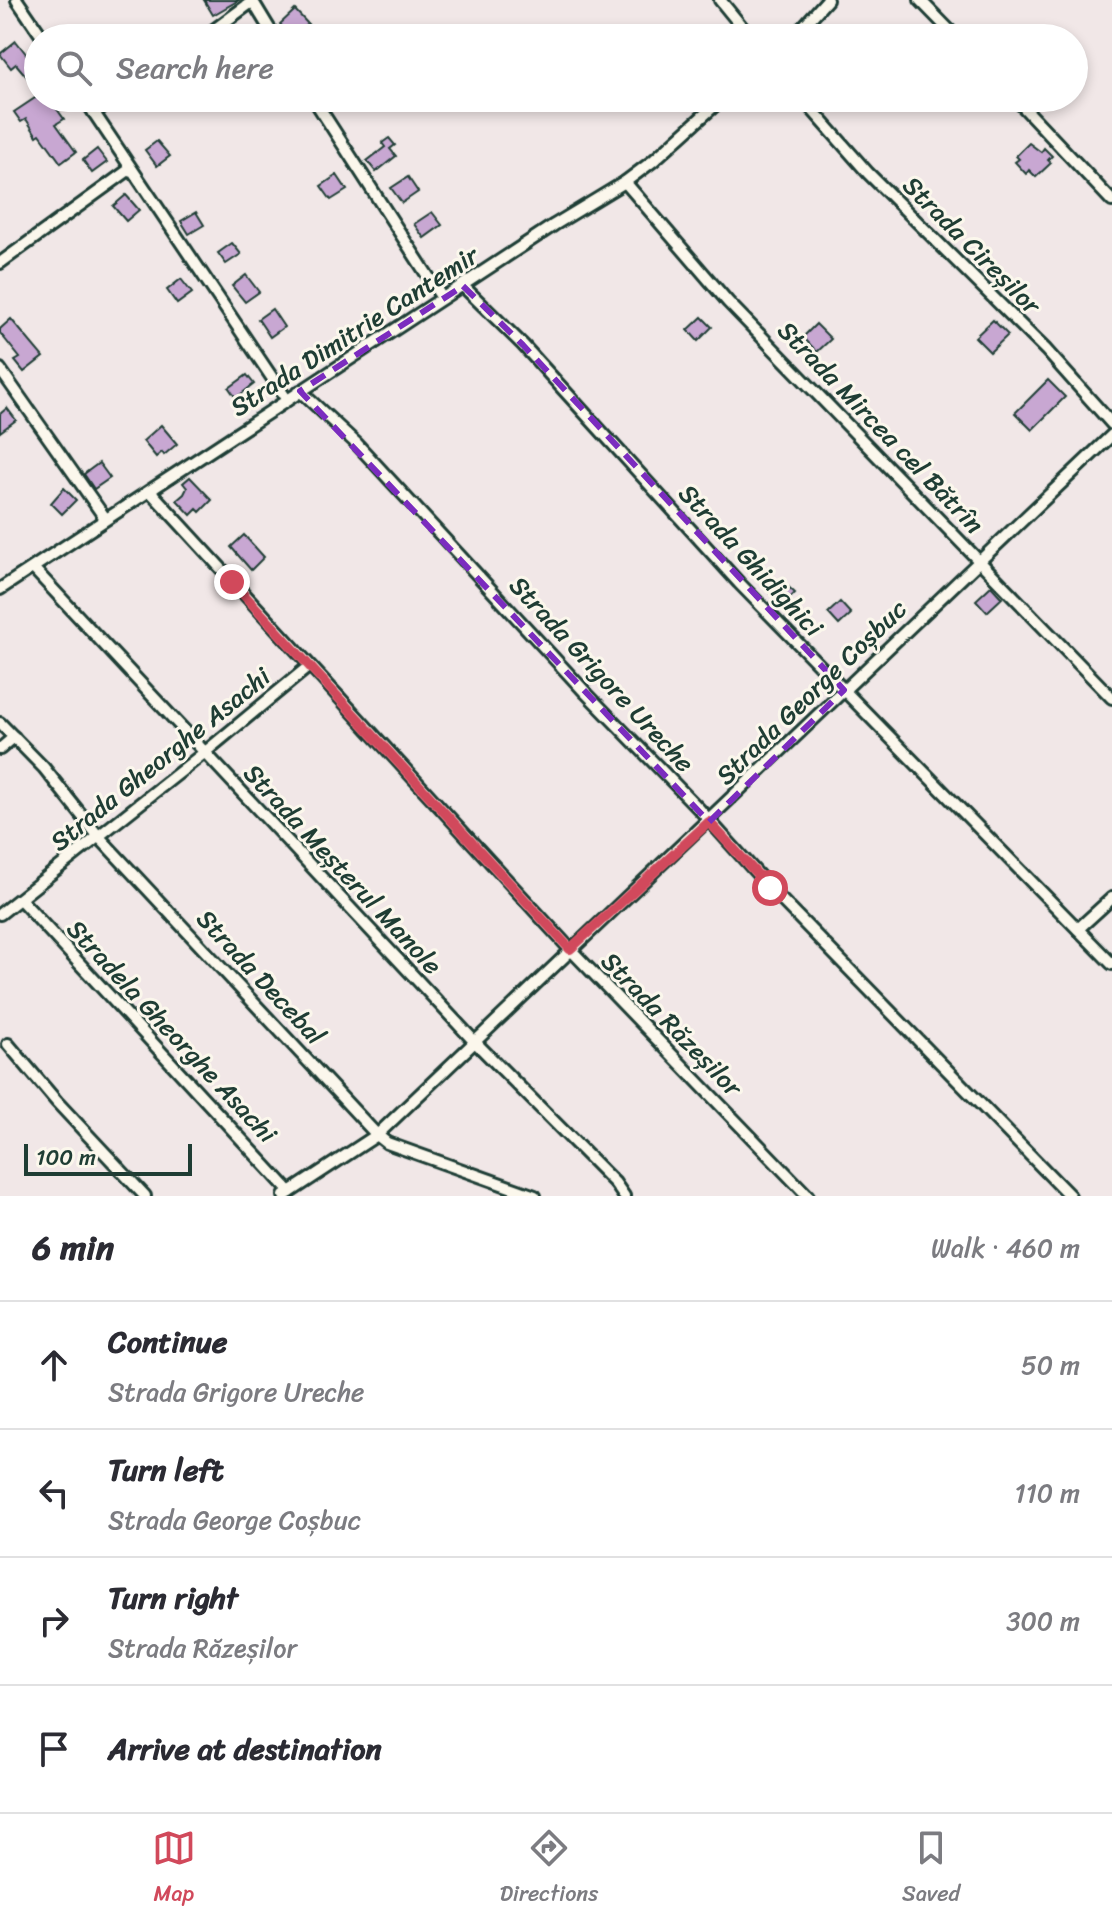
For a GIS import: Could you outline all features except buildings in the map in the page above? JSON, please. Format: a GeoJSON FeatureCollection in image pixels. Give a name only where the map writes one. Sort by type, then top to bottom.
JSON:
{"type":"FeatureCollection","features":[{"type":"Feature","properties":{"kind":"street"},"geometry":{"type":"LineString","coordinates":[[17,0],[33,24]]}},
{"type":"Feature","properties":{"kind":"street"},"geometry":{"type":"LineString","coordinates":[[221,24],[253,0],[267,24]]}},
{"type":"Feature","properties":{"kind":"street"},"geometry":{"type":"LineString","coordinates":[[720,0],[740,24]]}},
{"type":"Feature","properties":{"kind":"street"},"geometry":{"type":"LineString","coordinates":[[806,24],[827,0]]}},
{"type":"Feature","properties":{"kind":"street"},"geometry":{"type":"LineString","coordinates":[[920,0],[943,24]]}},
{"type":"Feature","properties":{"kind":"street"},"geometry":{"type":"LineString","coordinates":[[322,112],[442,298]]}},
{"type":"Feature","properties":{"kind":"street","name":"Strada Dimitrie Cantemir"},"geometry":{"type":"LineString","coordinates":[[0,589],[554,225],[625,182],[707,112]]}},
{"type":"Feature","properties":{"kind":"street","name":"Strada Cireșilor"},"geometry":{"type":"LineString","coordinates":[[814,112],[868,173],[1046,350],[1112,424]]}},
{"type":"Feature","properties":{"kind":"street"},"geometry":{"type":"LineString","coordinates":[[1028,112],[1112,201]]}},
{"type":"Feature","properties":{"kind":"street"},"geometry":{"type":"LineString","coordinates":[[94,113],[287,400]]}},
{"type":"Feature","properties":{"kind":"street"},"geometry":{"type":"LineString","coordinates":[[0,263],[130,169]]}},
{"type":"Feature","properties":{"kind":"street","name":"Strada Mircea cel Bătrîn"},"geometry":{"type":"LineString","coordinates":[[625,182],[728,302],[1112,698]]}},
{"type":"Feature","properties":{"kind":"street","name":"Strada Ghidighici"},"geometry":{"type":"LineString","coordinates":[[463,286],[523,345],[739,583],[1112,964]]}},
{"type":"Feature","properties":{"kind":"street"},"geometry":{"type":"LineString","coordinates":[[0,369],[105,518]]}},
{"type":"Feature","properties":{"kind":"street","name":"Strada Grigore Ureche"},"geometry":{"type":"LineString","coordinates":[[300,391],[356,443],[770,888],[1070,1196]]}},
{"type":"Feature","properties":{"kind":"street","name":"Strada George Coșbuc"},"geometry":{"type":"LineString","coordinates":[[287,1194],[377,1135],[1112,435]]}},
{"type":"Feature","properties":{"kind":"street","name":"Strada Răzeșilor"},"geometry":{"type":"LineString","coordinates":[[150,491],[308,667],[570,949],[808,1196]]}},
{"type":"Feature","properties":{"kind":"street","name":"Strada Meșterul Manole"},"geometry":{"type":"LineString","coordinates":[[33,568],[474,1041],[615,1183],[624,1196]]}},
{"type":"Feature","properties":{"kind":"street","name":"Strada Gheorghe Asachi"},"geometry":{"type":"LineString","coordinates":[[0,914],[308,667]]}},
{"type":"Feature","properties":{"kind":"street","name":"Strada Decebal"},"geometry":{"type":"LineString","coordinates":[[0,723],[44,768],[99,837],[377,1135],[387,1143],[535,1196]]}},
{"type":"Feature","properties":{"kind":"street"},"geometry":{"type":"LineString","coordinates":[[0,749],[14,737]]}},
{"type":"Feature","properties":{"kind":"street"},"geometry":{"type":"LineString","coordinates":[[1078,929],[1112,898]]}},
{"type":"Feature","properties":{"kind":"street","name":"Stradela Gheorghe Asachi"},"geometry":{"type":"LineString","coordinates":[[20,899],[287,1194]]}},
{"type":"Feature","properties":{"kind":"street"},"geometry":{"type":"LineString","coordinates":[[8,1044],[57,1102],[145,1196]]}},
{"type":"Feature","properties":{"kind":"highlighted area"},"geometry":{"type":"Polygon","coordinates":[[[463,286],[523,345],[844,690],[709,822],[300,391],[463,286]]]}},
{"type":"Feature","properties":{"kind":"route"},"geometry":{"type":"LineString","coordinates":[[232,582],[570,949],[709,822],[770,888]]}}]}
